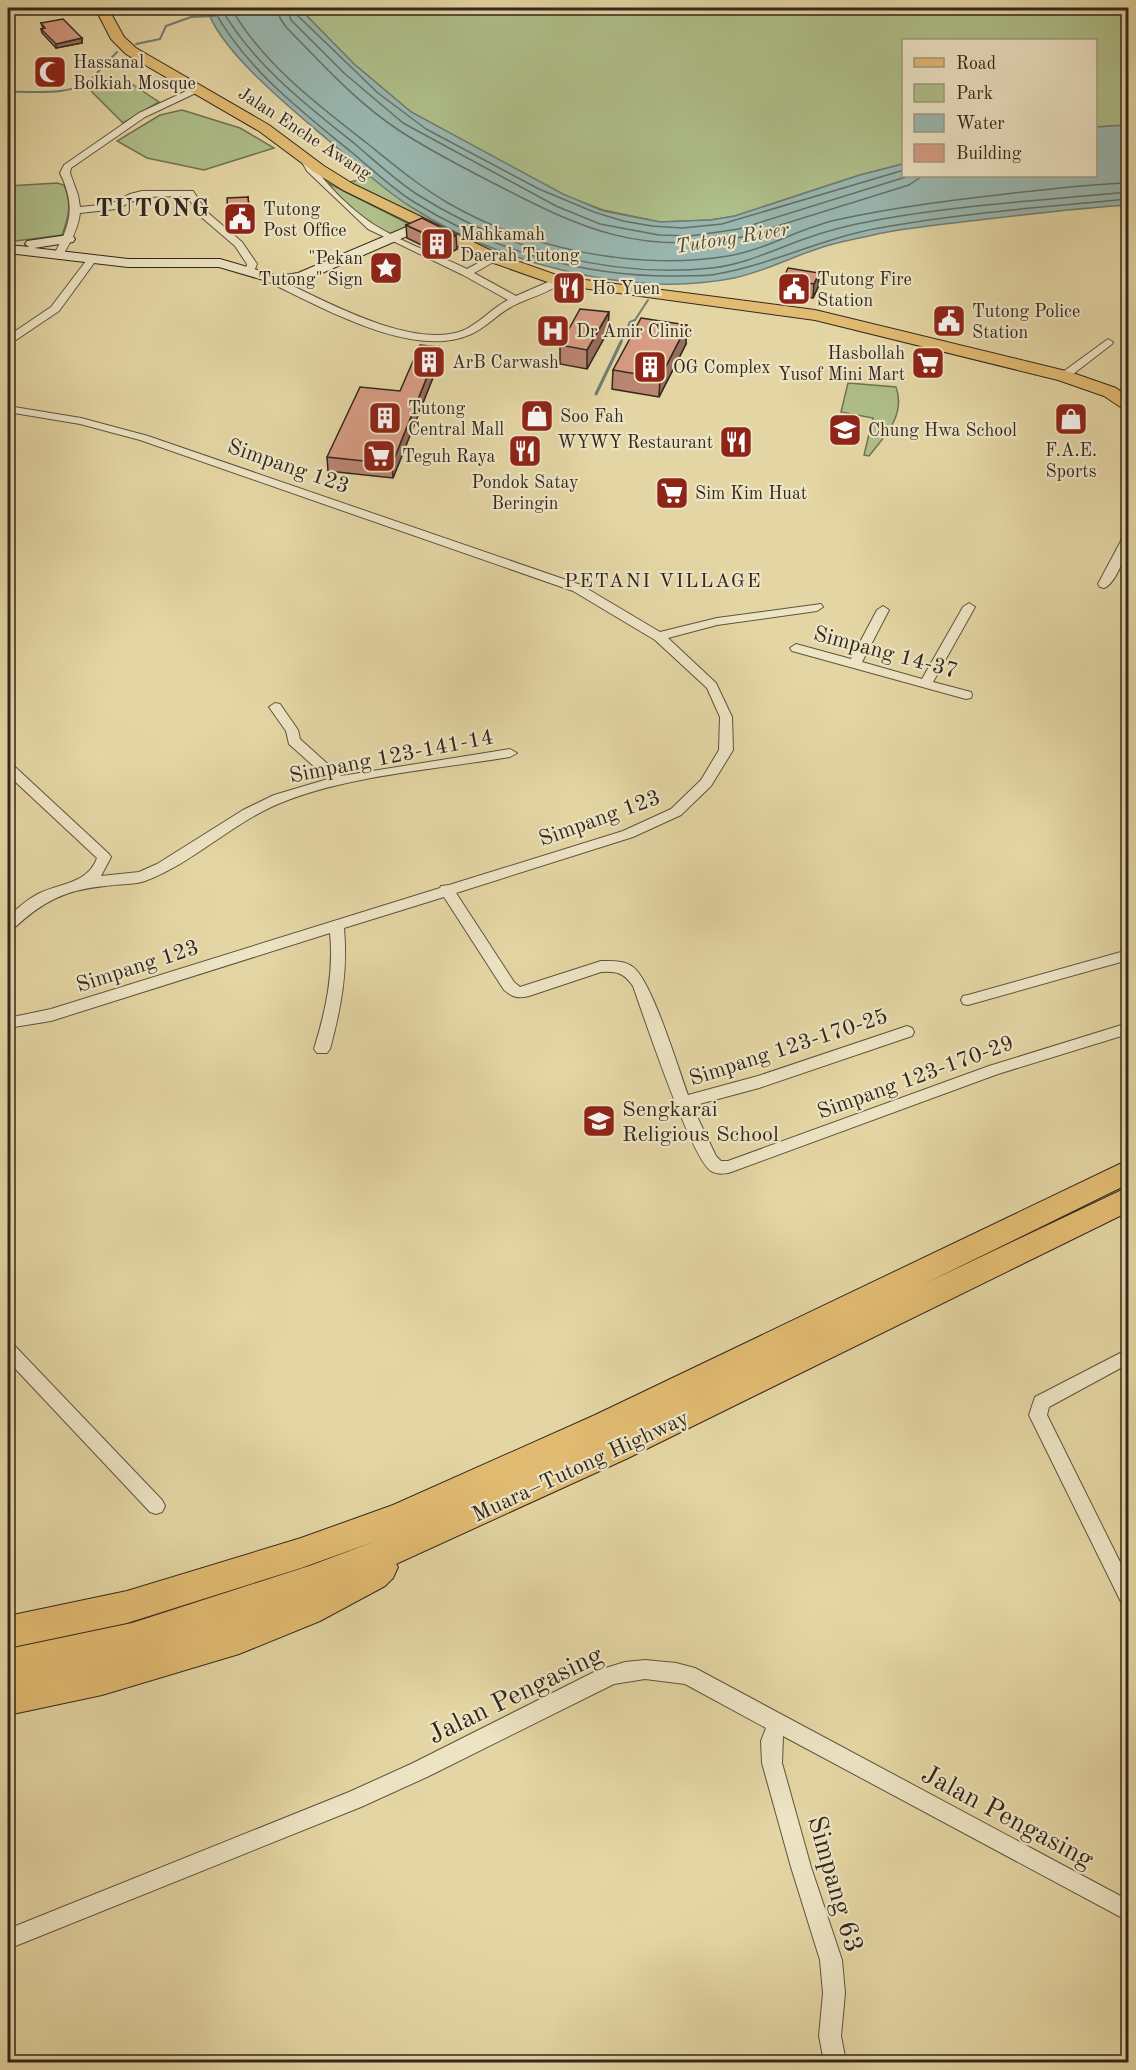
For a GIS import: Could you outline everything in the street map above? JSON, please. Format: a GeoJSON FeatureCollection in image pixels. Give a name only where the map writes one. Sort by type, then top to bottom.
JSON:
{"type":"FeatureCollection","features":[{"type":"Feature","properties":{"kind":"highway","name":"Muara–Tutong Highway"},"geometry":{"type":"LineString","coordinates":[[8,1632],[127,1607],[301,1553],[401,1517],[606,1425],[1128,1171]]}},
{"type":"Feature","properties":{"kind":"highway","name":"Muara–Tutong Highway"},"geometry":{"type":"LineString","coordinates":[[8,1666],[132,1639],[312,1581],[401,1548],[512,1499],[1128,1199]]}},
{"type":"Feature","properties":{"kind":"highway"},"geometry":{"type":"LineString","coordinates":[[8,1698],[102,1678],[239,1638],[308,1610],[373,1575],[401,1548]]}},
{"type":"Feature","properties":{"kind":"main road","name":"Jalan Enche Awang"},"geometry":{"type":"LineString","coordinates":[[102,8],[122,44],[264,128],[305,159],[348,187],[494,258],[559,281],[654,296],[793,311],[845,321],[1064,376],[1110,392],[1128,404]]}},
{"type":"Feature","properties":{"kind":"street"},"geometry":{"type":"LineString","coordinates":[[58,255],[68,239],[76,210],[73,189],[65,173],[67,168],[142,115],[197,89]]}},
{"type":"Feature","properties":{"kind":"street"},"geometry":{"type":"LineString","coordinates":[[305,159],[310,169],[357,216],[384,234],[395,237],[516,300]]}},
{"type":"Feature","properties":{"kind":"street"},"geometry":{"type":"LineString","coordinates":[[76,210],[113,207],[133,196],[142,194],[190,193],[203,214],[239,244],[252,264],[249,272]]}},
{"type":"Feature","properties":{"kind":"street"},"geometry":{"type":"LineString","coordinates":[[8,247],[92,260],[145,264],[211,263],[282,281],[301,277],[423,224]]}},
{"type":"Feature","properties":{"kind":"street"},"geometry":{"type":"LineString","coordinates":[[8,247],[68,239]]}},
{"type":"Feature","properties":{"kind":"street"},"geometry":{"type":"LineString","coordinates":[[466,273],[494,258]]}},
{"type":"Feature","properties":{"kind":"street"},"geometry":{"type":"LineString","coordinates":[[9,340],[55,309],[92,260]]}},
{"type":"Feature","properties":{"kind":"street"},"geometry":{"type":"LineString","coordinates":[[266,277],[369,323],[416,335],[441,338],[468,332],[516,300],[559,281]]}},
{"type":"Feature","properties":{"kind":"street"},"geometry":{"type":"LineString","coordinates":[[301,277],[296,284],[306,294]]}},
{"type":"Feature","properties":{"kind":"street"},"geometry":{"type":"LineString","coordinates":[[1064,376],[1108,342]]}},
{"type":"Feature","properties":{"kind":"street","name":"Simpang 123"},"geometry":{"type":"LineString","coordinates":[[8,409],[48,414],[113,428],[531,570],[577,588],[659,637],[712,686],[726,717],[726,750],[706,783],[676,812],[628,834],[446,889],[51,1015],[8,1023]]}},
{"type":"Feature","properties":{"kind":"street"},"geometry":{"type":"LineString","coordinates":[[1104,584],[1128,539]]}},
{"type":"Feature","properties":{"kind":"street"},"geometry":{"type":"LineString","coordinates":[[659,637],[682,628],[711,622],[817,607]]}},
{"type":"Feature","properties":{"kind":"street"},"geometry":{"type":"LineString","coordinates":[[926,682],[969,607]]}},
{"type":"Feature","properties":{"kind":"street"},"geometry":{"type":"LineString","coordinates":[[855,664],[883,610]]}},
{"type":"Feature","properties":{"kind":"street","name":"Simpang 14-37"},"geometry":{"type":"LineString","coordinates":[[795,648],[966,694]]}},
{"type":"Feature","properties":{"kind":"street"},"geometry":{"type":"LineString","coordinates":[[275,707],[292,730],[294,741],[338,782]]}},
{"type":"Feature","properties":{"kind":"street","name":"Simpang 123-141-14"},"geometry":{"type":"LineString","coordinates":[[8,925],[45,896],[85,884],[141,877],[162,867],[248,813],[279,798],[338,782],[510,753]]}},
{"type":"Feature","properties":{"kind":"street"},"geometry":{"type":"LineString","coordinates":[[8,768],[101,851],[104,857],[103,864],[85,884]]}},
{"type":"Feature","properties":{"kind":"street"},"geometry":{"type":"LineString","coordinates":[[446,889],[509,986],[518,993],[532,991],[608,966],[623,967],[633,974],[644,995],[683,1102]]}},
{"type":"Feature","properties":{"kind":"street"},"geometry":{"type":"LineString","coordinates":[[321,1049],[339,984],[340,952],[336,924]]}},
{"type":"Feature","properties":{"kind":"street"},"geometry":{"type":"LineString","coordinates":[[968,1000],[1128,955]]}},
{"type":"Feature","properties":{"kind":"street","name":"Simpang 123-170-29"},"geometry":{"type":"LineString","coordinates":[[683,1102],[710,1160],[717,1167],[728,1167],[994,1071],[1128,1029]]}},
{"type":"Feature","properties":{"kind":"street","name":"Simpang 123-170-25"},"geometry":{"type":"LineString","coordinates":[[683,1102],[759,1082],[907,1032]]}},
{"type":"Feature","properties":{"kind":"street"},"geometry":{"type":"LineString","coordinates":[[8,1350],[156,1506]]}},
{"type":"Feature","properties":{"kind":"street"},"geometry":{"type":"LineString","coordinates":[[1128,1356],[1041,1402],[1038,1416],[1128,1596]]}},
{"type":"Feature","properties":{"kind":"street","name":"Jalan Pengasing"},"geometry":{"type":"LineString","coordinates":[[8,1939],[354,1800],[420,1770],[603,1678],[622,1671],[646,1668],[688,1676],[1128,1911]]}},
{"type":"Feature","properties":{"kind":"street","name":"Simpang 63"},"geometry":{"type":"LineString","coordinates":[[778,1723],[771,1742],[772,1763],[801,1867],[831,1960],[834,1993],[831,2036],[836,2062]]}},
{"type":"Feature","properties":{"kind":"green space"},"geometry":{"type":"Polygon","coordinates":[[[299,8],[1128,8],[1128,125],[1097,127],[1097,39],[902,39],[902,164],[860,175],[735,216],[711,220],[660,222],[603,210],[563,195],[411,112],[354,64],[299,8]]]}},
{"type":"Feature","properties":{"kind":"green space"},"geometry":{"type":"Polygon","coordinates":[[[126,80],[159,102],[123,123],[89,89],[126,80]]]}},
{"type":"Feature","properties":{"kind":"green space"},"geometry":{"type":"Polygon","coordinates":[[[182,110],[240,128],[274,148],[204,170],[147,158],[117,141],[160,115],[182,110]]]}},
{"type":"Feature","properties":{"kind":"green space"},"geometry":{"type":"Polygon","coordinates":[[[372,176],[403,201],[437,221],[509,253],[499,258],[347,183],[372,176]]]}},
{"type":"Feature","properties":{"kind":"green space"},"geometry":{"type":"Polygon","coordinates":[[[57,183],[64,185],[69,204],[62,235],[8,242],[8,186],[57,183]]]}},
{"type":"Feature","properties":{"kind":"green space"},"geometry":{"type":"Polygon","coordinates":[[[328,183],[415,227],[392,237],[357,213],[328,183]]]}},
{"type":"Feature","properties":{"kind":"green space"},"geometry":{"type":"Polygon","coordinates":[[[848,383],[896,387],[898,407],[896,416],[887,433],[869,456],[864,455],[873,418],[841,412],[848,383]]]}},
{"type":"Feature","properties":{"kind":"water","name":"Tutong River"},"geometry":{"type":"Polygon","coordinates":[[[207,8],[299,8],[354,64],[411,112],[563,194],[603,211],[660,222],[711,220],[735,216],[860,175],[902,164],[902,177],[1097,177],[1097,127],[1128,125],[1128,205],[1035,213],[889,232],[824,247],[766,269],[734,278],[694,283],[651,283],[608,279],[565,271],[522,259],[481,243],[443,225],[397,198],[259,79],[241,61],[214,25],[207,8]]]}},
{"type":"Feature","properties":{"kind":"building"},"geometry":{"type":"Polygon","coordinates":[[[63,19],[82,38],[56,44],[41,29],[45,28],[41,23],[63,19]]]}},
{"type":"Feature","properties":{"kind":"building"},"geometry":{"type":"Polygon","coordinates":[[[248,197],[249,211],[243,212],[243,215],[228,213],[227,198],[248,197]]]}},
{"type":"Feature","properties":{"kind":"building"},"geometry":{"type":"Polygon","coordinates":[[[422,218],[456,235],[443,242],[406,225],[422,218]]]}},
{"type":"Feature","properties":{"kind":"building"},"geometry":{"type":"Polygon","coordinates":[[[788,268],[819,273],[814,284],[783,279],[788,268]]]}},
{"type":"Feature","properties":{"kind":"building"},"geometry":{"type":"Polygon","coordinates":[[[580,309],[609,312],[587,350],[560,345],[580,309]]]}},
{"type":"Feature","properties":{"kind":"building"},"geometry":{"type":"Polygon","coordinates":[[[641,318],[687,325],[660,378],[613,370],[641,318]]]}},
{"type":"Feature","properties":{"kind":"building","name":"Tutong Central Mall"},"geometry":{"type":"Polygon","coordinates":[[[420,345],[439,347],[392,464],[327,457],[360,387],[400,391],[420,345]]]}},
{"type":"Feature","properties":{"kind":"waterway"},"geometry":{"type":"LineString","coordinates":[[136,44],[160,39],[166,26],[191,17],[215,16]]}},
{"type":"Feature","properties":{"kind":"waterway"},"geometry":{"type":"LineString","coordinates":[[93,77],[117,52]]}},
{"type":"Feature","properties":{"kind":"waterway"},"geometry":{"type":"LineString","coordinates":[[8,92],[61,91],[90,81]]}},
{"type":"Feature","properties":{"kind":"waterway"},"geometry":{"type":"LineString","coordinates":[[620,344],[630,322],[635,320],[648,300]]}},
{"type":"Feature","properties":{"kind":"waterway"},"geometry":{"type":"LineString","coordinates":[[596,394],[621,342]]}},
{"type":"Feature","properties":{"kind":"place","name":"Hassanal Bolkiah Mosque"},"geometry":{"type":"Point","coordinates":[50,72]}},
{"type":"Feature","properties":{"kind":"place","name":"Tutong Post Office"},"geometry":{"type":"Point","coordinates":[240,219]}},
{"type":"Feature","properties":{"kind":"place","name":"Mahkamah Daerah Tutong"},"geometry":{"type":"Point","coordinates":[437,244]}},
{"type":"Feature","properties":{"kind":"place","name":"\"Pekan Tutong\" Sign"},"geometry":{"type":"Point","coordinates":[386,268]}},
{"type":"Feature","properties":{"kind":"place","name":"Ho Yuen"},"geometry":{"type":"Point","coordinates":[569,288]}},
{"type":"Feature","properties":{"kind":"place","name":"Tutong Fire Station"},"geometry":{"type":"Point","coordinates":[794,289]}},
{"type":"Feature","properties":{"kind":"place","name":"Tutong Police Station"},"geometry":{"type":"Point","coordinates":[949,321]}},
{"type":"Feature","properties":{"kind":"place","name":"Dr Amir Clinic"},"geometry":{"type":"Point","coordinates":[553,331]}},
{"type":"Feature","properties":{"kind":"place","name":"ArB Carwash"},"geometry":{"type":"Point","coordinates":[429,362]}},
{"type":"Feature","properties":{"kind":"place","name":"Hasbollah Yusof Mini Mart"},"geometry":{"type":"Point","coordinates":[928,363]}},
{"type":"Feature","properties":{"kind":"place","name":"OG Complex"},"geometry":{"type":"Point","coordinates":[650,367]}},
{"type":"Feature","properties":{"kind":"place","name":"Soo Fah"},"geometry":{"type":"Point","coordinates":[537,416]}},
{"type":"Feature","properties":{"kind":"place","name":"Tutong Central Mall"},"geometry":{"type":"Point","coordinates":[385,418]}},
{"type":"Feature","properties":{"kind":"place","name":"F.A.E. Sports"},"geometry":{"type":"Point","coordinates":[1071,419]}},
{"type":"Feature","properties":{"kind":"place","name":"Chung Hwa School"},"geometry":{"type":"Point","coordinates":[845,430]}},
{"type":"Feature","properties":{"kind":"place","name":"WYWY Restaurant"},"geometry":{"type":"Point","coordinates":[736,442]}},
{"type":"Feature","properties":{"kind":"place","name":"Pondok Satay Beringin"},"geometry":{"type":"Point","coordinates":[525,451]}},
{"type":"Feature","properties":{"kind":"place","name":"Teguh Raya"},"geometry":{"type":"Point","coordinates":[379,456]}},
{"type":"Feature","properties":{"kind":"place","name":"Sim Kim Huat"},"geometry":{"type":"Point","coordinates":[672,493]}},
{"type":"Feature","properties":{"kind":"place","name":"Sengkarai Religious School"},"geometry":{"type":"Point","coordinates":[599,1121]}},
{"type":"Feature","properties":{"kind":"district","name":"TUTONG"},"geometry":{"type":"Point","coordinates":[153,208]}},
{"type":"Feature","properties":{"kind":"district","name":"PETANI VILLAGE"},"geometry":{"type":"Point","coordinates":[663,580]}}]}
